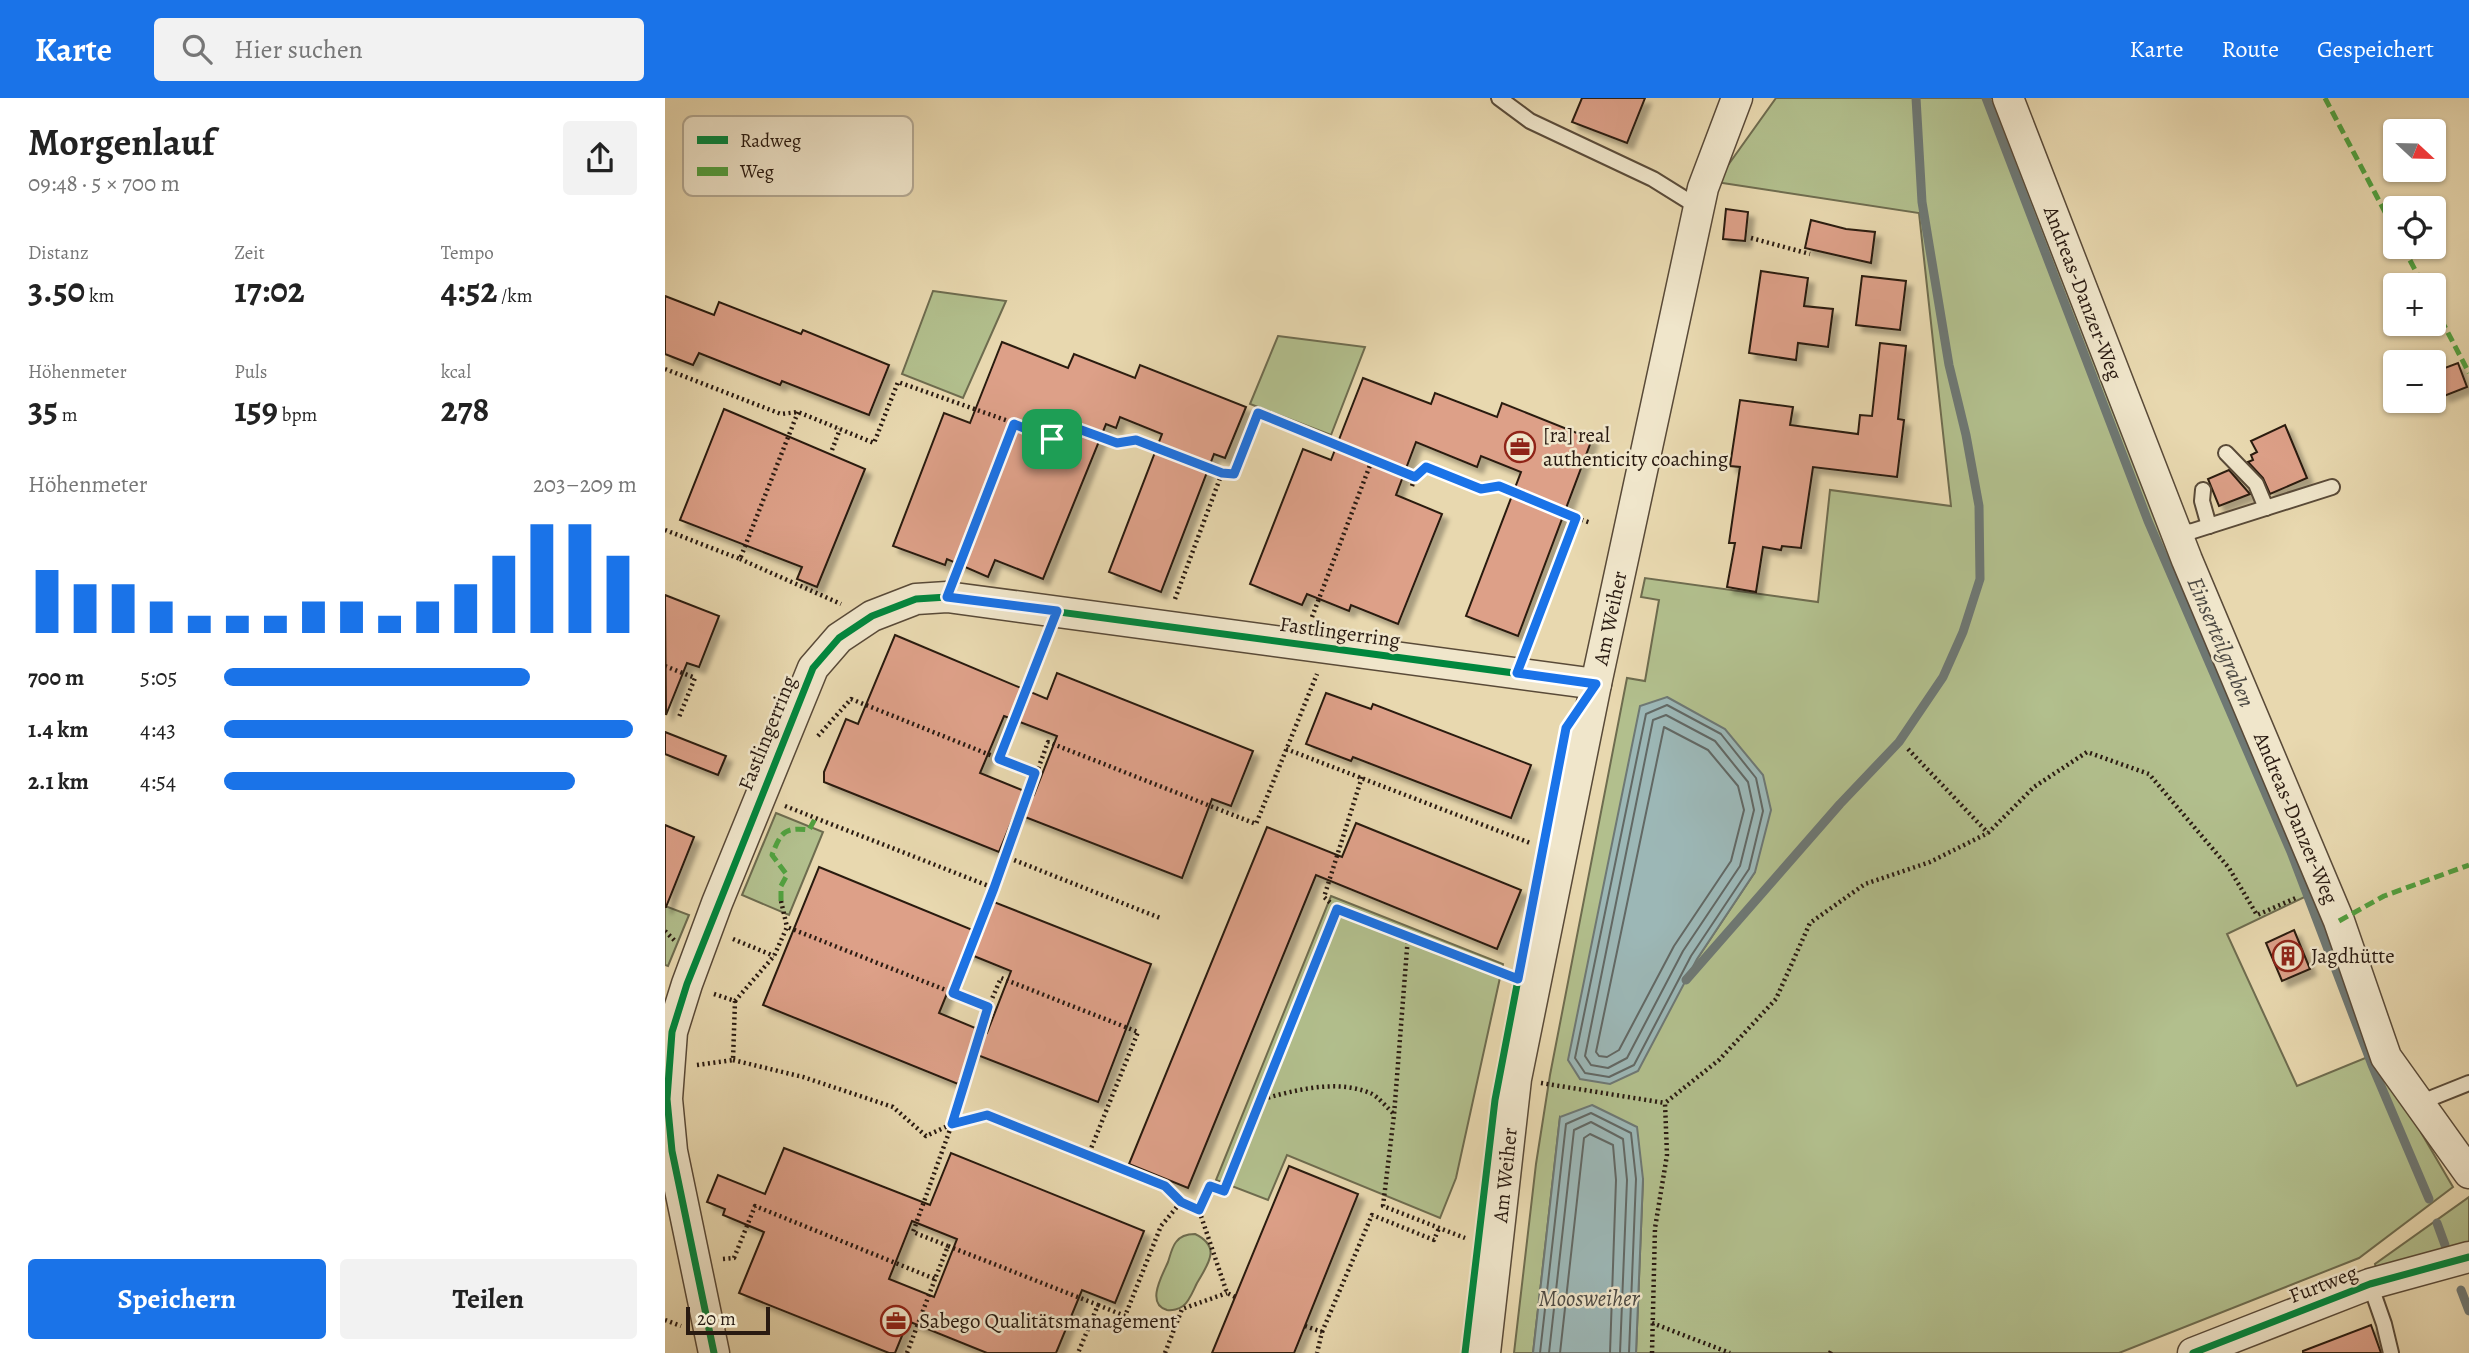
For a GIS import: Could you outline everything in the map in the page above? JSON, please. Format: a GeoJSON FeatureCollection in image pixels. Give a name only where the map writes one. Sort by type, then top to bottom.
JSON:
{"type":"FeatureCollection","features":[{"type":"Feature","properties":{"kind":"street","name":"Am Weiher"},"geometry":{"type":"LineString","coordinates":[[1485,1353],[1516,1079],[1596,684],[1698,207],[1737,98]]}},
{"type":"Feature","properties":{"kind":"street","name":"Andreas-Danzer-Weg"},"geometry":{"type":"LineString","coordinates":[[2008,98],[2176,533],[2339,921],[2386,1057],[2469,1173]]}},
{"type":"Feature","properties":{"kind":"street","name":"Fastlingerring"},"geometry":{"type":"LineString","coordinates":[[714,1353],[669,1150],[667,1099],[672,1032],[687,984],[813,668],[839,638],[872,616],[916,599],[947,597],[1596,684]]}},
{"type":"Feature","properties":{"kind":"street","name":"Furtweg"},"geometry":{"type":"LineString","coordinates":[[2193,1353],[2369,1284],[2469,1257]]}},
{"type":"Feature","properties":{"kind":"lane"},"geometry":{"type":"LineString","coordinates":[[1501,99],[1529,121],[1653,179],[1698,207]]}},
{"type":"Feature","properties":{"kind":"lane"},"geometry":{"type":"LineString","coordinates":[[2226,453],[2256,484],[2266,508]]}},
{"type":"Feature","properties":{"kind":"lane"},"geometry":{"type":"LineString","coordinates":[[2176,533],[2209,526],[2332,487]]}},
{"type":"Feature","properties":{"kind":"lane"},"geometry":{"type":"LineString","coordinates":[[2203,490],[2202,501],[2209,526]]}},
{"type":"Feature","properties":{"kind":"lane"},"geometry":{"type":"LineString","coordinates":[[2419,1103],[2469,1083]]}},
{"type":"Feature","properties":{"kind":"lane"},"geometry":{"type":"LineString","coordinates":[[2369,1284],[2384,1324],[2391,1353]]}},
{"type":"Feature","properties":{"kind":"path"},"geometry":{"type":"LineString","coordinates":[[1751,238],[1810,254]]}},
{"type":"Feature","properties":{"kind":"path"},"geometry":{"type":"LineString","coordinates":[[665,369],[781,414],[798,412],[874,443],[898,382],[1052,439]]}},
{"type":"Feature","properties":{"kind":"path"},"geometry":{"type":"LineString","coordinates":[[740,559],[798,412]]}},
{"type":"Feature","properties":{"kind":"path"},"geometry":{"type":"LineString","coordinates":[[1052,456],[1052,439],[1062,423],[1117,443],[1136,440],[1222,473],[1234,474],[1258,413],[1415,477]]}},
{"type":"Feature","properties":{"kind":"path"},"geometry":{"type":"LineString","coordinates":[[947,597],[1014,424]]}},
{"type":"Feature","properties":{"kind":"path"},"geometry":{"type":"LineString","coordinates":[[832,450],[840,429]]}},
{"type":"Feature","properties":{"kind":"path"},"geometry":{"type":"LineString","coordinates":[[953,993],[1048,743],[1255,824],[1286,749],[1372,460]]}},
{"type":"Feature","properties":{"kind":"path"},"geometry":{"type":"LineString","coordinates":[[1412,486],[1415,477],[1426,467],[1481,489],[1499,486],[1591,523]]}},
{"type":"Feature","properties":{"kind":"path"},"geometry":{"type":"LineString","coordinates":[[1164,626],[1222,473]]}},
{"type":"Feature","properties":{"kind":"path"},"geometry":{"type":"LineString","coordinates":[[1517,673],[1576,518]]}},
{"type":"Feature","properties":{"kind":"path"},"geometry":{"type":"LineString","coordinates":[[665,530],[872,616]]}},
{"type":"Feature","properties":{"kind":"path"},"geometry":{"type":"LineString","coordinates":[[999,759],[1057,611]]}},
{"type":"Feature","properties":{"kind":"path"},"geometry":{"type":"LineString","coordinates":[[665,666],[695,678],[679,717]]}},
{"type":"Feature","properties":{"kind":"path"},"geometry":{"type":"LineString","coordinates":[[810,744],[851,699],[1035,773]]}},
{"type":"Feature","properties":{"kind":"path"},"geometry":{"type":"LineString","coordinates":[[1286,749],[1530,843]]}},
{"type":"Feature","properties":{"kind":"path"},"geometry":{"type":"LineString","coordinates":[[1908,749],[1988,833]]}},
{"type":"Feature","properties":{"kind":"path"},"geometry":{"type":"LineString","coordinates":[[1516,1079],[1598,1090],[1665,1103],[1719,1060],[1776,999],[1810,923],[1865,884],[1930,862],[1988,833],[2034,786],[2087,752],[2149,774],[2229,868],[2257,915],[2301,896]]}},
{"type":"Feature","properties":{"kind":"path"},"geometry":{"type":"LineString","coordinates":[[1362,777],[1324,897],[1337,909],[1518,979]]}},
{"type":"Feature","properties":{"kind":"path"},"geometry":{"type":"LineString","coordinates":[[760,797],[994,888]]}},
{"type":"Feature","properties":{"kind":"path"},"geometry":{"type":"LineString","coordinates":[[1004,856],[1160,918]]}},
{"type":"Feature","properties":{"kind":"path"},"geometry":{"type":"LineString","coordinates":[[733,1060],[735,1001],[775,956],[787,927],[781,901]]}},
{"type":"Feature","properties":{"kind":"path"},"geometry":{"type":"LineString","coordinates":[[1235,1297],[1227,1293],[1199,1210],[1210,1186],[1224,1191],[1337,909]]}},
{"type":"Feature","properties":{"kind":"path"},"geometry":{"type":"LineString","coordinates":[[787,927],[988,1007]]}},
{"type":"Feature","properties":{"kind":"path"},"geometry":{"type":"LineString","coordinates":[[1408,936],[1394,1115],[1383,1206],[1465,1238]]}},
{"type":"Feature","properties":{"kind":"path"},"geometry":{"type":"LineString","coordinates":[[743,943],[775,956]]}},
{"type":"Feature","properties":{"kind":"path"},"geometry":{"type":"LineString","coordinates":[[1088,1156],[1138,1032],[1000,978],[913,1232],[1125,1315],[1161,1226],[1181,1202]]}},
{"type":"Feature","properties":{"kind":"path"},"geometry":{"type":"LineString","coordinates":[[687,984],[735,1001]]}},
{"type":"Feature","properties":{"kind":"path"},"geometry":{"type":"LineString","coordinates":[[669,1070],[733,1060],[803,1077],[893,1107],[926,1136],[952,1124],[987,1115],[1165,1186],[1181,1202],[1199,1210]]}},
{"type":"Feature","properties":{"kind":"path"},"geometry":{"type":"LineString","coordinates":[[1262,1099],[1304,1089],[1341,1086],[1372,1093],[1394,1115]]}},
{"type":"Feature","properties":{"kind":"path"},"geometry":{"type":"LineString","coordinates":[[1652,1353],[1655,1228],[1667,1154],[1665,1103]]}},
{"type":"Feature","properties":{"kind":"path"},"geometry":{"type":"LineString","coordinates":[[734,1258],[755,1206],[935,1279]]}},
{"type":"Feature","properties":{"kind":"path"},"geometry":{"type":"LineString","coordinates":[[1317,1353],[1322,1332],[1372,1215],[1434,1240],[1439,1227]]}},
{"type":"Feature","properties":{"kind":"path"},"geometry":{"type":"LineString","coordinates":[[907,1353],[948,1246]]}},
{"type":"Feature","properties":{"kind":"path"},"geometry":{"type":"LineString","coordinates":[[1165,1353],[1182,1309],[1227,1293]]}},
{"type":"Feature","properties":{"kind":"path"},"geometry":{"type":"LineString","coordinates":[[1078,1353],[1098,1305]]}},
{"type":"Feature","properties":{"kind":"path"},"geometry":{"type":"LineString","coordinates":[[1652,1323],[1730,1353]]}},
{"type":"Feature","properties":{"kind":"path"},"geometry":{"type":"LineString","coordinates":[[1305,1326],[1322,1332]]}},
{"type":"Feature","properties":{"kind":"green space"},"geometry":{"type":"Polygon","coordinates":[[[1776,98],[1993,98],[2313,893],[2227,934],[2297,1086],[2375,1054],[2453,1187],[2359,1258],[2119,1353],[1636,1353],[1643,1179],[1560,1117],[1533,1353],[1514,1353],[1536,1164],[1550,1075],[1627,678],[1645,681],[1659,600],[1641,597],[1645,578],[1818,602],[1830,490],[1951,506],[1919,213],[1716,182],[1776,98]],[[1667,697],[1697,959],[1755,872],[1667,697]]]}},
{"type":"Feature","properties":{"kind":"green space"},"geometry":{"type":"Polygon","coordinates":[[[933,291],[1006,301],[963,398],[902,374],[933,291]]]}},
{"type":"Feature","properties":{"kind":"green space"},"geometry":{"type":"Polygon","coordinates":[[[1278,336],[1365,347],[1331,435],[1250,404],[1278,336]]]}},
{"type":"Feature","properties":{"kind":"green space"},"geometry":{"type":"Polygon","coordinates":[[[776,813],[823,832],[789,915],[742,895],[776,813]]]}},
{"type":"Feature","properties":{"kind":"green space"},"geometry":{"type":"Polygon","coordinates":[[[1331,896],[1503,964],[1456,1178],[1440,1218],[1287,1155],[1268,1200],[1216,1180],[1331,896]]]}},
{"type":"Feature","properties":{"kind":"green space"},"geometry":{"type":"Polygon","coordinates":[[[665,906],[689,915],[668,966],[665,965],[665,906]]]}},
{"type":"Feature","properties":{"kind":"green space"},"geometry":{"type":"Polygon","coordinates":[[[2469,1197],[2469,1242],[2376,1268],[2375,1264],[2469,1197]]]}},
{"type":"Feature","properties":{"kind":"green space"},"geometry":{"type":"Polygon","coordinates":[[[1195,1234],[1208,1244],[1208,1263],[1185,1304],[1177,1309],[1167,1310],[1157,1302],[1157,1288],[1176,1242],[1185,1235],[1195,1234]]]}},
{"type":"Feature","properties":{"kind":"water"},"geometry":{"type":"Polygon","coordinates":[[[1667,697],[1725,729],[1763,775],[1771,810],[1755,872],[1697,959],[1638,1071],[1610,1084],[1580,1079],[1568,1060],[1640,706],[1667,697]]]}},
{"type":"Feature","properties":{"kind":"water","name":"Moosweiher"},"geometry":{"type":"Polygon","coordinates":[[[1592,1105],[1637,1127],[1643,1179],[1636,1353],[1533,1353],[1560,1117],[1592,1105]]]}},
{"type":"Feature","properties":{"kind":"building"},"geometry":{"type":"Polygon","coordinates":[[[1582,98],[1645,98],[1627,143],[1572,122],[1582,98]]]}},
{"type":"Feature","properties":{"kind":"building"},"geometry":{"type":"Polygon","coordinates":[[[1726,209],[1748,212],[1745,241],[1723,239],[1726,209]]]}},
{"type":"Feature","properties":{"kind":"building"},"geometry":{"type":"Polygon","coordinates":[[[1811,220],[1846,229],[1875,232],[1871,263],[1805,248],[1811,220]]]}},
{"type":"Feature","properties":{"kind":"building"},"geometry":{"type":"Polygon","coordinates":[[[1761,271],[1808,278],[1804,306],[1833,309],[1828,347],[1798,343],[1796,360],[1749,353],[1761,271]]]}},
{"type":"Feature","properties":{"kind":"building"},"geometry":{"type":"Polygon","coordinates":[[[1862,276],[1906,281],[1900,330],[1856,325],[1862,276]]]}},
{"type":"Feature","properties":{"kind":"building"},"geometry":{"type":"Polygon","coordinates":[[[665,296],[714,315],[719,302],[801,334],[803,330],[889,365],[869,415],[782,381],[780,385],[699,353],[693,365],[665,354],[665,296]]]}},
{"type":"Feature","properties":{"kind":"building"},"geometry":{"type":"Polygon","coordinates":[[[1002,342],[1068,368],[1074,354],[1135,378],[1140,365],[1246,407],[1225,458],[1214,454],[1161,592],[1109,572],[1162,434],[1120,417],[1116,428],[1106,424],[1043,579],[995,560],[988,577],[947,559],[945,565],[893,546],[944,413],[970,423],[1002,342]]]}},
{"type":"Feature","properties":{"kind":"building"},"geometry":{"type":"Polygon","coordinates":[[[1880,343],[1906,346],[1898,419],[1904,420],[1897,477],[1813,467],[1801,548],[1782,546],[1781,550],[1763,547],[1756,592],[1727,587],[1735,543],[1729,543],[1740,467],[1730,466],[1740,400],[1793,407],[1790,425],[1858,434],[1860,415],[1872,416],[1880,343]]]}},
{"type":"Feature","properties":{"kind":"building"},"geometry":{"type":"Polygon","coordinates":[[[2458,363],[2467,387],[2446,395],[2446,368],[2458,363]]]}},
{"type":"Feature","properties":{"kind":"building"},"geometry":{"type":"Polygon","coordinates":[[[1363,378],[1431,404],[1435,393],[1497,417],[1502,403],[1592,439],[1518,636],[1466,616],[1521,472],[1481,456],[1477,467],[1416,442],[1396,495],[1442,514],[1398,624],[1351,605],[1349,611],[1307,594],[1302,605],[1250,584],[1303,449],[1331,460],[1363,378]]]}},
{"type":"Feature","properties":{"kind":"building"},"geometry":{"type":"Polygon","coordinates":[[[724,409],[865,469],[817,587],[797,579],[802,567],[680,520],[724,409]]]}},
{"type":"Feature","properties":{"kind":"building"},"geometry":{"type":"Polygon","coordinates":[[[2285,425],[2307,478],[2270,494],[2263,478],[2248,462],[2253,460],[2251,455],[2257,452],[2251,441],[2285,425]]]}},
{"type":"Feature","properties":{"kind":"building"},"geometry":{"type":"Polygon","coordinates":[[[2229,470],[2250,494],[2219,506],[2208,479],[2229,470]]]}},
{"type":"Feature","properties":{"kind":"building"},"geometry":{"type":"Polygon","coordinates":[[[665,595],[719,616],[699,667],[687,663],[666,715],[665,595]]]}},
{"type":"Feature","properties":{"kind":"building"},"geometry":{"type":"Polygon","coordinates":[[[895,635],[1047,699],[1057,673],[1253,751],[1231,806],[1212,799],[1182,878],[1015,813],[999,852],[824,782],[824,772],[846,719],[858,724],[895,635]],[[1004,716],[980,773],[1034,795],[1057,736],[1004,716]]]}},
{"type":"Feature","properties":{"kind":"building"},"geometry":{"type":"Polygon","coordinates":[[[1326,693],[1371,709],[1373,704],[1531,765],[1511,818],[1353,757],[1351,761],[1306,744],[1326,693]]]}},
{"type":"Feature","properties":{"kind":"building"},"geometry":{"type":"Polygon","coordinates":[[[665,732],[726,756],[718,775],[665,754],[665,732]]]}},
{"type":"Feature","properties":{"kind":"building"},"geometry":{"type":"Polygon","coordinates":[[[1356,823],[1521,890],[1497,949],[1316,875],[1188,1188],[1129,1164],[1267,827],[1342,857],[1356,823]]]}},
{"type":"Feature","properties":{"kind":"building"},"geometry":{"type":"Polygon","coordinates":[[[665,825],[694,837],[666,907],[665,907],[665,825]]]}},
{"type":"Feature","properties":{"kind":"building"},"geometry":{"type":"Polygon","coordinates":[[[819,867],[982,934],[994,902],[1151,964],[1098,1102],[970,1052],[958,1084],[763,1005],[819,867]],[[964,952],[939,1013],[987,1033],[1011,971],[964,952]]]}},
{"type":"Feature","properties":{"kind":"building","name":"Jagdhütte"},"geometry":{"type":"Polygon","coordinates":[[[2294,930],[2310,969],[2282,981],[2266,943],[2294,930]]]}},
{"type":"Feature","properties":{"kind":"building"},"geometry":{"type":"Polygon","coordinates":[[[784,1148],[930,1205],[951,1153],[1144,1231],[1115,1303],[1082,1290],[1056,1353],[987,1353],[908,1321],[895,1353],[889,1353],[739,1293],[764,1232],[723,1215],[725,1209],[707,1202],[718,1175],[765,1194],[784,1148]],[[912,1221],[889,1279],[934,1297],[957,1239],[912,1221]]]}},
{"type":"Feature","properties":{"kind":"building"},"geometry":{"type":"Polygon","coordinates":[[[1289,1166],[1358,1194],[1294,1353],[1212,1353],[1289,1166]]]}},
{"type":"Feature","properties":{"kind":"building"},"geometry":{"type":"Polygon","coordinates":[[[2371,1325],[2381,1353],[2303,1353],[2303,1351],[2371,1325]]]}},
{"type":"Feature","properties":{"kind":"waterway"},"geometry":{"type":"LineString","coordinates":[[1686,980],[1840,804],[1899,742],[1943,677],[1963,632],[1980,579],[1979,506],[1949,365],[1922,202],[1916,98]]}},
{"type":"Feature","properties":{"kind":"waterway","name":"Einserteilgraben"},"geometry":{"type":"LineString","coordinates":[[1986,98],[2148,521],[2291,852],[2372,1065],[2429,1199]]}},
{"type":"Feature","properties":{"kind":"waterway"},"geometry":{"type":"LineString","coordinates":[[2437,1223],[2445,1245]]}},
{"type":"Feature","properties":{"kind":"waterway","name":"Einserteilgraben"},"geometry":{"type":"LineString","coordinates":[[2461,1290],[2469,1311]]}},
{"type":"Feature","properties":{"kind":"marked path"},"geometry":{"type":"LineString","coordinates":[[2325,98],[2383,208]]}},
{"type":"Feature","properties":{"kind":"marked path"},"geometry":{"type":"LineString","coordinates":[[2409,259],[2417,273]]}},
{"type":"Feature","properties":{"kind":"marked path"},"geometry":{"type":"LineString","coordinates":[[2446,329],[2469,373]]}},
{"type":"Feature","properties":{"kind":"marked path"},"geometry":{"type":"LineString","coordinates":[[781,901],[781,886],[787,875],[772,855],[775,847],[785,833],[794,829],[809,830],[816,817]]}},
{"type":"Feature","properties":{"kind":"marked path"},"geometry":{"type":"LineString","coordinates":[[2339,921],[2384,896],[2469,865]]}},
{"type":"Feature","properties":{"kind":"cycle path"},"geometry":{"type":"LineString","coordinates":[[714,1353],[672,1151],[667,1099],[672,1032],[687,984],[813,668],[839,638],[872,616],[916,599],[947,597],[1596,684],[1566,728],[1495,1100],[1465,1353]]}},
{"type":"Feature","properties":{"kind":"cycle path"},"geometry":{"type":"LineString","coordinates":[[2193,1353],[2370,1284],[2469,1257]]}},
{"type":"Feature","properties":{"kind":"place","name":"[ra] real authenticity coaching"},"geometry":{"type":"Point","coordinates":[1520,447]}},
{"type":"Feature","properties":{"kind":"place","name":"Jagdhütte"},"geometry":{"type":"Point","coordinates":[2288,956]}},
{"type":"Feature","properties":{"kind":"place","name":"Sabego Qualitätsmanagement"},"geometry":{"type":"Point","coordinates":[896,1321]}},
{"type":"Feature","properties":{"kind":"route"},"geometry":{"type":"LineString","coordinates":[[1258,413],[1415,477],[1426,467],[1481,489],[1499,486],[1576,518],[1517,673],[1596,684],[1566,728],[1518,979],[1337,909],[1224,1191],[1210,1186],[1199,1210],[1181,1202],[1165,1186],[987,1115],[952,1124],[988,1007],[953,993],[1035,773],[999,759],[1057,611],[947,597],[1014,424],[1052,439],[1062,423],[1117,443],[1136,440],[1222,473],[1234,474],[1258,413]]}}]}
